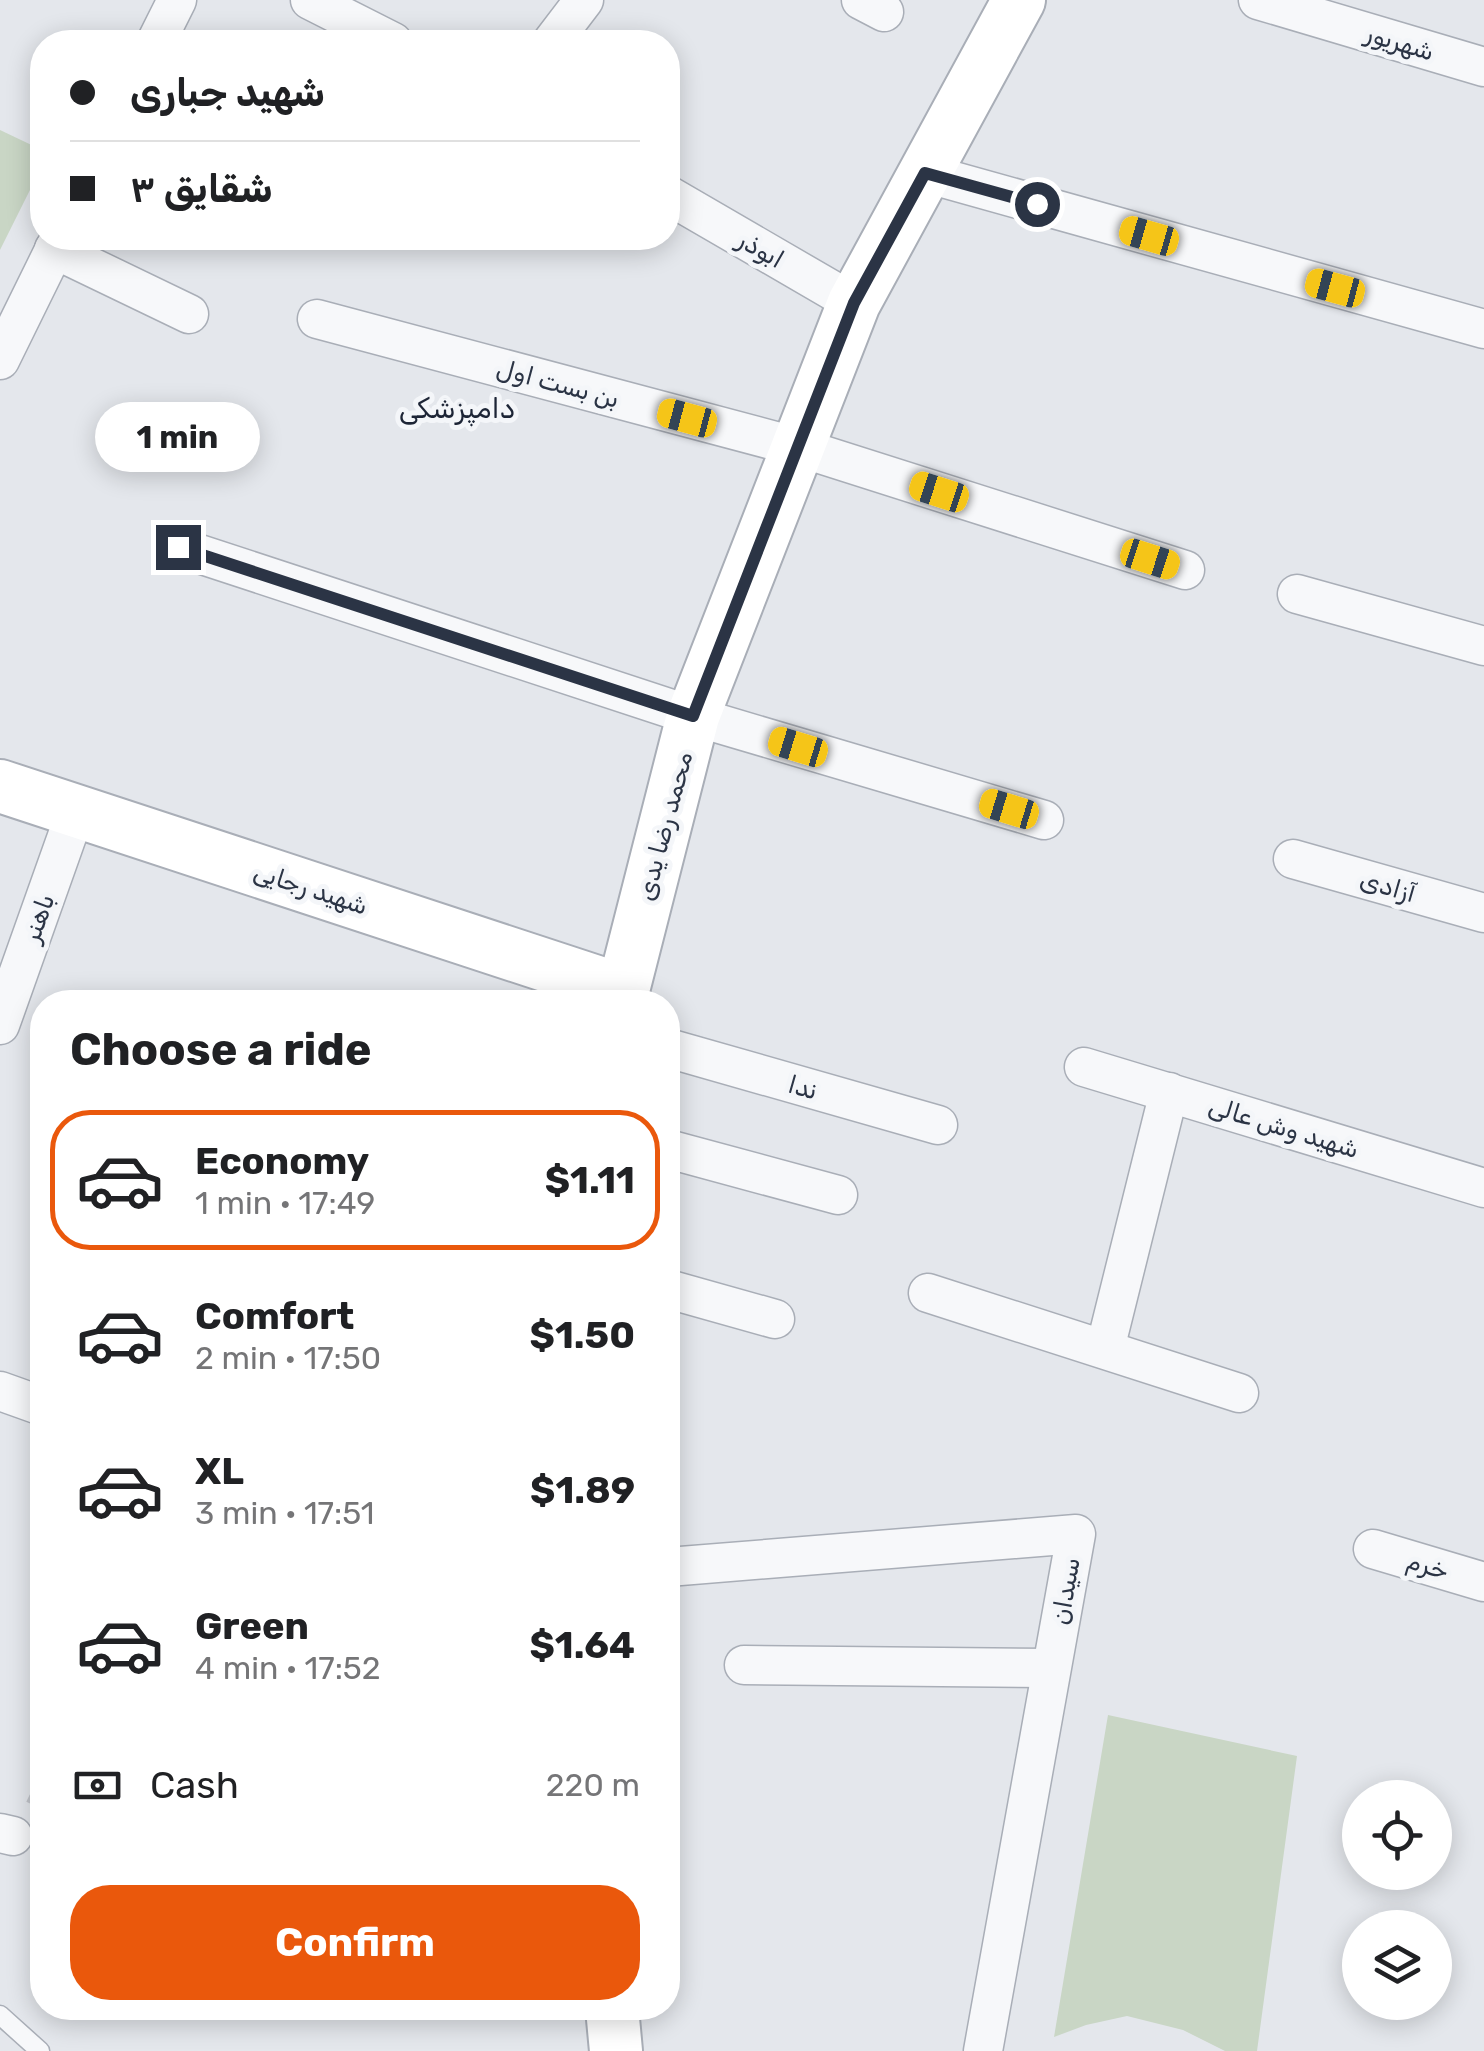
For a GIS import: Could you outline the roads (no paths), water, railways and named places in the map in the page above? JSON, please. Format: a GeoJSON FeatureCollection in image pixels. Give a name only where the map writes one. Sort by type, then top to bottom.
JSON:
{"type":"FeatureCollection","features":[{"type":"Feature","properties":{"kind":"main road","name":"محمد رضا یدی"},"geometry":{"type":"LineString","coordinates":[[622,990],[693,716],[854,303],[1019,0]]}},
{"type":"Feature","properties":{"kind":"main road","name":"شهید رجایی"},"geometry":{"type":"LineString","coordinates":[[0,786],[602,990]]}},
{"type":"Feature","properties":{"kind":"main road"},"geometry":{"type":"LineString","coordinates":[[613,2020],[616,2051]]}},
{"type":"Feature","properties":{"kind":"street"},"geometry":{"type":"LineString","coordinates":[[162,30],[176,0]]}},
{"type":"Feature","properties":{"kind":"street"},"geometry":{"type":"LineString","coordinates":[[561,30],[584,0]]}},
{"type":"Feature","properties":{"kind":"street","name":"شهریور"},"geometry":{"type":"LineString","coordinates":[[1258,0],[1484,67]]}},
{"type":"Feature","properties":{"kind":"street"},"geometry":{"type":"LineString","coordinates":[[322,2],[372,30]]}},
{"type":"Feature","properties":{"kind":"street"},"geometry":{"type":"LineString","coordinates":[[925,173],[1484,330]]}},
{"type":"Feature","properties":{"kind":"street","name":"ابوذر"},"geometry":{"type":"LineString","coordinates":[[680,203],[854,303]]}},
{"type":"Feature","properties":{"kind":"street"},"geometry":{"type":"LineString","coordinates":[[0,360],[54,250]]}},
{"type":"Feature","properties":{"kind":"street"},"geometry":{"type":"LineString","coordinates":[[70,250],[189,314]]}},
{"type":"Feature","properties":{"kind":"street","name":"بن بست اول"},"geometry":{"type":"LineString","coordinates":[[317,319],[798,448],[1185,570]]}},
{"type":"Feature","properties":{"kind":"street"},"geometry":{"type":"LineString","coordinates":[[178,547],[693,716],[1044,820]]}},
{"type":"Feature","properties":{"kind":"street"},"geometry":{"type":"LineString","coordinates":[[1297,594],[1484,646]]}},
{"type":"Feature","properties":{"kind":"street","name":"باهنر"},"geometry":{"type":"LineString","coordinates":[[0,1025],[76,811]]}},
{"type":"Feature","properties":{"kind":"street","name":"آزادی"},"geometry":{"type":"LineString","coordinates":[[1293,859],[1484,913]]}},
{"type":"Feature","properties":{"kind":"street","name":"ندا"},"geometry":{"type":"LineString","coordinates":[[680,1051],[938,1125]]}},
{"type":"Feature","properties":{"kind":"street","name":"شهید وش عالی"},"geometry":{"type":"LineString","coordinates":[[1084,1066],[1484,1188]]}},
{"type":"Feature","properties":{"kind":"street"},"geometry":{"type":"LineString","coordinates":[[1105,1349],[1169,1092]]}},
{"type":"Feature","properties":{"kind":"street"},"geometry":{"type":"LineString","coordinates":[[680,1152],[838,1195]]}},
{"type":"Feature","properties":{"kind":"street"},"geometry":{"type":"LineString","coordinates":[[680,1292],[775,1320]]}},
{"type":"Feature","properties":{"kind":"street"},"geometry":{"type":"LineString","coordinates":[[928,1292],[1239,1393]]}},
{"type":"Feature","properties":{"kind":"street"},"geometry":{"type":"LineString","coordinates":[[0,1391],[30,1402]]}},
{"type":"Feature","properties":{"kind":"street","name":"سیدان"},"geometry":{"type":"LineString","coordinates":[[680,1566],[1076,1534],[983,2051]]}},
{"type":"Feature","properties":{"kind":"street","name":"خرم"},"geometry":{"type":"LineString","coordinates":[[1373,1549],[1484,1582]]}},
{"type":"Feature","properties":{"kind":"street"},"geometry":{"type":"LineString","coordinates":[[744,1665],[1052,1668]]}},
{"type":"Feature","properties":{"kind":"lane"},"geometry":{"type":"LineString","coordinates":[[0,2015],[40,2051]]}},
{"type":"Feature","properties":{"kind":"district","name":"دامپزشکی"},"geometry":{"type":"Point","coordinates":[457,408]}}]}
